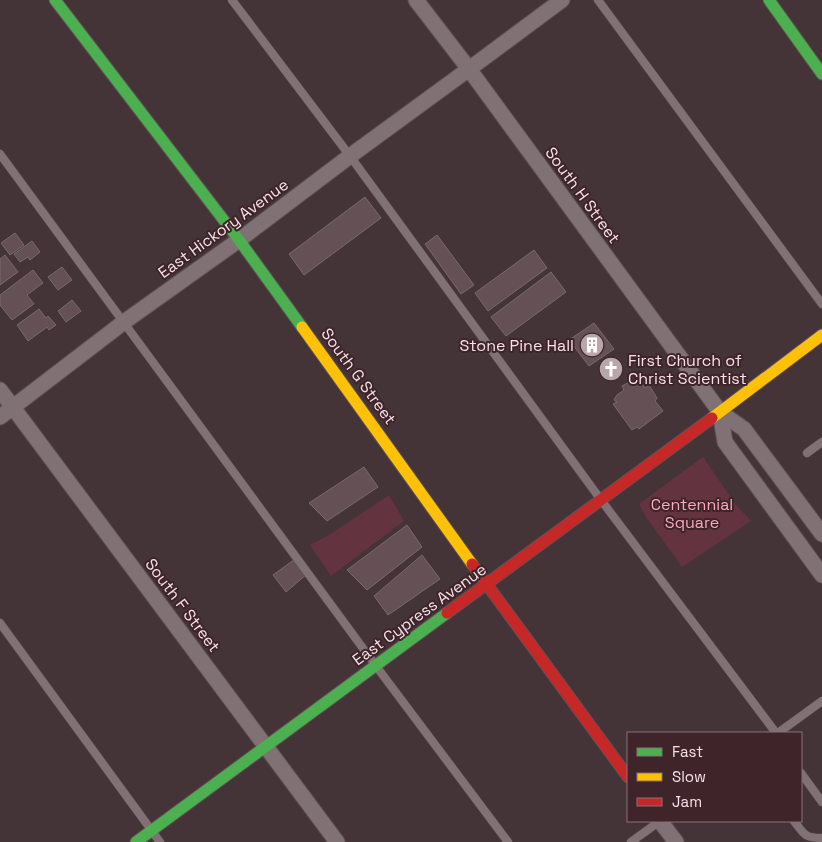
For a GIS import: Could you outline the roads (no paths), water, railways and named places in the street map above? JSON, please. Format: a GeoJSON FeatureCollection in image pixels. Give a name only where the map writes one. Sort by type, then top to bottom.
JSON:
{"type":"FeatureCollection","features":[{"type":"Feature","properties":{"kind":"street","name":"South G Street"},"geometry":{"type":"LineString","coordinates":[[55,0],[239,240],[627,776]]}},
{"type":"Feature","properties":{"kind":"street","name":"South H Street"},"geometry":{"type":"LineString","coordinates":[[416,0],[720,412],[744,430],[822,534]]}},
{"type":"Feature","properties":{"kind":"street","name":"East Hickory Avenue"},"geometry":{"type":"LineString","coordinates":[[0,417],[124,322],[239,240],[562,0]]}},
{"type":"Feature","properties":{"kind":"street"},"geometry":{"type":"LineString","coordinates":[[769,0],[822,74]]}},
{"type":"Feature","properties":{"kind":"street","name":"East Cypress Avenue"},"geometry":{"type":"LineString","coordinates":[[136,842],[720,412],[822,334]]}},
{"type":"Feature","properties":{"kind":"street","name":"South F Street"},"geometry":{"type":"LineString","coordinates":[[0,390],[337,842]]}},
{"type":"Feature","properties":{"kind":"street","name":"South H Street"},"geometry":{"type":"LineString","coordinates":[[720,412],[725,442],[822,575]]}},
{"type":"Feature","properties":{"kind":"street"},"geometry":{"type":"LineString","coordinates":[[661,822],[676,842]]}},
{"type":"Feature","properties":{"kind":"lane"},"geometry":{"type":"LineString","coordinates":[[232,0],[350,156],[601,500],[776,732]]}},
{"type":"Feature","properties":{"kind":"lane"},"geometry":{"type":"LineString","coordinates":[[598,0],[822,304]]}},
{"type":"Feature","properties":{"kind":"lane"},"geometry":{"type":"LineString","coordinates":[[0,154],[376,666],[508,842]]}},
{"type":"Feature","properties":{"kind":"lane"},"geometry":{"type":"LineString","coordinates":[[807,453],[822,442]]}},
{"type":"Feature","properties":{"kind":"lane"},"geometry":{"type":"LineString","coordinates":[[0,623],[160,842]]}},
{"type":"Feature","properties":{"kind":"lane"},"geometry":{"type":"LineString","coordinates":[[778,732],[822,701]]}},
{"type":"Feature","properties":{"kind":"lane"},"geometry":{"type":"LineString","coordinates":[[802,774],[822,802]]}},
{"type":"Feature","properties":{"kind":"lane"},"geometry":{"type":"LineString","coordinates":[[631,842],[659,822]]}},
{"type":"Feature","properties":{"kind":"lane"},"geometry":{"type":"LineString","coordinates":[[795,822],[805,836],[822,838]]}},
{"type":"Feature","properties":{"kind":"place","name":"Stone Pine Hall"},"geometry":{"type":"Point","coordinates":[592,345]}},
{"type":"Feature","properties":{"kind":"place","name":"First Church of Christ Scientist"},"geometry":{"type":"Point","coordinates":[611,369]}},
{"type":"Feature","properties":{"kind":"park label","name":"Centennial Square"},"geometry":{"type":"Point","coordinates":[692,513]}}]}
